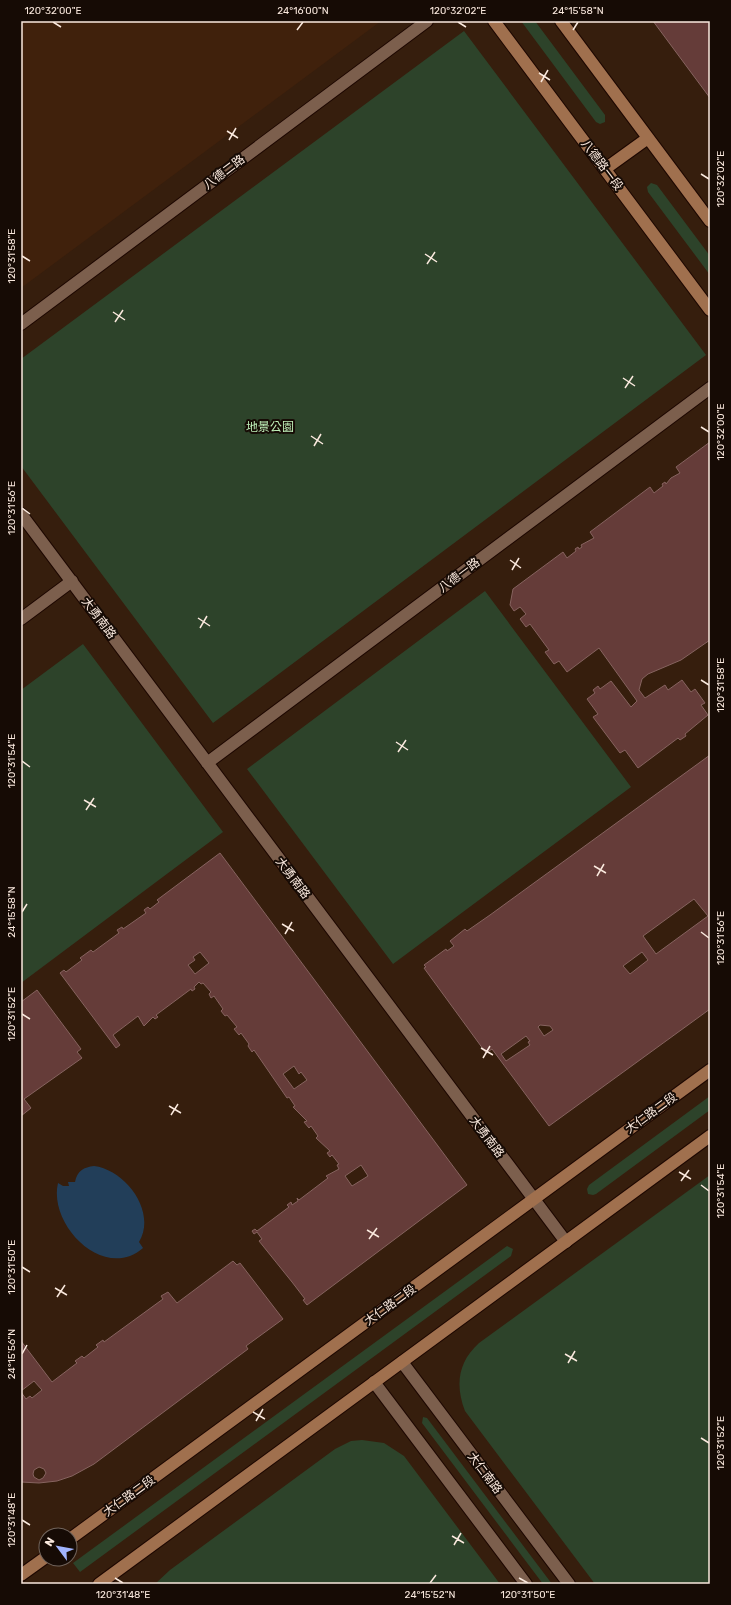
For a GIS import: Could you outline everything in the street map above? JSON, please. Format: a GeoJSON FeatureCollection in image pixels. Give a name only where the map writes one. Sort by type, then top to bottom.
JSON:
{"type":"FeatureCollection","features":[{"type":"Feature","properties":{"kind":"street","name":"八德二路"},"geometry":{"type":"LineString","coordinates":[[21,324],[427,21]]}},
{"type":"Feature","properties":{"kind":"street","name":"八德路一段"},"geometry":{"type":"LineString","coordinates":[[494,21],[710,310]]}},
{"type":"Feature","properties":{"kind":"street"},"geometry":{"type":"LineString","coordinates":[[561,21],[710,221]]}},
{"type":"Feature","properties":{"kind":"street"},"geometry":{"type":"LineString","coordinates":[[605,169],[648,138]]}},
{"type":"Feature","properties":{"kind":"street","name":"八德一路"},"geometry":{"type":"LineString","coordinates":[[207,763],[710,388]]}},
{"type":"Feature","properties":{"kind":"street","name":"大勇南路"},"geometry":{"type":"LineString","coordinates":[[21,514],[566,1242]]}},
{"type":"Feature","properties":{"kind":"street"},"geometry":{"type":"LineString","coordinates":[[21,619],[72,581]]}},
{"type":"Feature","properties":{"kind":"street","name":"大仁路二段"},"geometry":{"type":"LineString","coordinates":[[78,1533],[710,1070]]}},
{"type":"Feature","properties":{"kind":"street"},"geometry":{"type":"LineString","coordinates":[[99,1584],[710,1136]]}},
{"type":"Feature","properties":{"kind":"street","name":"大仁南路"},"geometry":{"type":"LineString","coordinates":[[402,1362],[569,1584]]}},
{"type":"Feature","properties":{"kind":"street"},"geometry":{"type":"LineString","coordinates":[[374,1382],[526,1584]]}},
{"type":"Feature","properties":{"kind":"street"},"geometry":{"type":"LineString","coordinates":[[21,1575],[38,1562]]}},
{"type":"Feature","properties":{"kind":"shaded area"},"geometry":{"type":"Polygon","coordinates":[[[21,21],[381,21],[21,288],[21,21]]]}},
{"type":"Feature","properties":{"kind":"green space"},"geometry":{"type":"Polygon","coordinates":[[[521,21],[535,21],[605,115],[605,122],[600,124],[596,122],[521,21]]]}},
{"type":"Feature","properties":{"kind":"green space","name":"地景公園"},"geometry":{"type":"Polygon","coordinates":[[[464,31],[706,355],[213,723],[21,466],[21,359],[464,31]]]}},
{"type":"Feature","properties":{"kind":"green space"},"geometry":{"type":"Polygon","coordinates":[[[651,183],[657,185],[710,256],[710,275],[648,192],[647,187],[651,183]]]}},
{"type":"Feature","properties":{"kind":"green space"},"geometry":{"type":"Polygon","coordinates":[[[485,591],[631,787],[393,964],[247,769],[485,591]]]}},
{"type":"Feature","properties":{"kind":"green space"},"geometry":{"type":"Polygon","coordinates":[[[83,644],[223,832],[21,983],[21,690],[83,644]]]}},
{"type":"Feature","properties":{"kind":"green space"},"geometry":{"type":"Polygon","coordinates":[[[710,1096],[710,1110],[596,1194],[588,1194],[587,1189],[589,1185],[710,1096]]]}},
{"type":"Feature","properties":{"kind":"green space"},"geometry":{"type":"Polygon","coordinates":[[[710,1175],[710,1584],[595,1584],[465,1411],[460,1392],[460,1374],[467,1358],[479,1343],[710,1175]]]}},
{"type":"Feature","properties":{"kind":"green space"},"geometry":{"type":"Polygon","coordinates":[[[507,1246],[513,1249],[511,1256],[80,1572],[76,1567],[78,1567],[78,1559],[507,1246]]]}},
{"type":"Feature","properties":{"kind":"green space"},"geometry":{"type":"Polygon","coordinates":[[[423,1417],[427,1418],[552,1584],[543,1584],[422,1423],[423,1417]]]}},
{"type":"Feature","properties":{"kind":"green space"},"geometry":{"type":"Polygon","coordinates":[[[362,1440],[384,1443],[404,1456],[500,1584],[155,1584],[170,1570],[335,1449],[351,1441],[362,1440]]]}},
{"type":"Feature","properties":{"kind":"water"},"geometry":{"type":"Polygon","coordinates":[[[94,1166],[106,1169],[117,1175],[135,1194],[141,1206],[144,1218],[144,1230],[139,1242],[143,1248],[128,1257],[112,1258],[96,1253],[82,1244],[70,1231],[62,1216],[57,1199],[58,1183],[63,1186],[69,1186],[68,1182],[75,1182],[79,1172],[87,1167],[94,1166]]]}},
{"type":"Feature","properties":{"kind":"building"},"geometry":{"type":"Polygon","coordinates":[[[653,21],[710,21],[710,98],[690,71],[653,21]]]}},
{"type":"Feature","properties":{"kind":"building"},"geometry":{"type":"Polygon","coordinates":[[[710,442],[710,640],[681,660],[648,674],[642,679],[639,690],[645,698],[665,685],[668,690],[682,680],[691,692],[695,689],[705,703],[701,705],[708,715],[685,734],[686,736],[680,740],[678,738],[638,768],[625,750],[620,753],[593,717],[598,714],[587,699],[595,693],[593,690],[598,686],[600,689],[611,681],[631,707],[637,701],[599,648],[567,672],[559,661],[554,664],[545,652],[549,650],[530,624],[526,627],[520,619],[526,614],[520,607],[514,611],[510,605],[513,589],[563,552],[567,558],[576,551],[575,549],[582,547],[581,545],[594,538],[590,532],[650,487],[654,493],[663,486],[662,484],[665,482],[666,484],[671,478],[680,473],[676,467],[710,442]]]}},
{"type":"Feature","properties":{"kind":"building"},"geometry":{"type":"Polygon","coordinates":[[[710,755],[710,1009],[549,1126],[492,1049],[486,1053],[424,968],[426,967],[424,965],[446,949],[447,951],[454,946],[450,941],[465,929],[467,931],[710,755]],[[694,899],[643,936],[656,954],[708,916],[694,899]],[[642,952],[623,966],[630,974],[648,960],[642,952]],[[540,1025],[538,1027],[544,1036],[553,1030],[550,1026],[540,1025]],[[526,1036],[501,1054],[506,1061],[530,1045],[528,1042],[530,1041],[526,1036]]]}},
{"type":"Feature","properties":{"kind":"building"},"geometry":{"type":"Polygon","coordinates":[[[220,853],[467,1185],[307,1305],[303,1300],[305,1299],[259,1241],[262,1239],[257,1232],[254,1234],[252,1231],[255,1229],[257,1231],[289,1207],[287,1205],[291,1202],[292,1205],[298,1201],[297,1198],[299,1200],[328,1178],[326,1176],[339,1169],[337,1165],[339,1164],[332,1155],[330,1157],[327,1153],[330,1151],[316,1138],[318,1136],[311,1126],[309,1128],[304,1122],[307,1121],[293,1107],[295,1106],[289,1097],[287,1098],[254,1050],[252,1052],[248,1046],[249,1044],[241,1033],[239,1035],[234,1029],[237,1027],[227,1015],[225,1016],[221,1011],[223,1009],[214,996],[211,998],[209,994],[211,992],[203,983],[201,984],[199,982],[194,987],[195,989],[192,991],[191,989],[156,1015],[158,1017],[155,1019],[153,1017],[144,1026],[138,1016],[113,1035],[120,1045],[116,1048],[60,973],[64,970],[66,972],[82,960],[80,958],[91,950],[93,952],[119,933],[117,930],[122,927],[123,929],[146,913],[144,910],[148,907],[150,909],[159,902],[157,900],[220,853]],[[200,952],[193,957],[195,960],[188,965],[195,974],[209,963],[200,952]],[[294,1066],[283,1074],[294,1089],[307,1080],[301,1072],[299,1074],[294,1066]],[[361,1165],[345,1176],[352,1186],[368,1176],[361,1165]]]}},
{"type":"Feature","properties":{"kind":"building"},"geometry":{"type":"Polygon","coordinates":[[[37,990],[81,1049],[77,1052],[82,1058],[24,1099],[31,1108],[21,1116],[21,1002],[37,990]]]}},
{"type":"Feature","properties":{"kind":"building"},"geometry":{"type":"Polygon","coordinates":[[[233,1261],[237,1265],[240,1263],[283,1319],[246,1346],[248,1349],[94,1464],[72,1476],[57,1481],[39,1483],[21,1482],[21,1392],[26,1399],[30,1396],[32,1398],[42,1390],[34,1381],[21,1391],[21,1341],[52,1382],[77,1363],[75,1361],[82,1356],[84,1358],[98,1347],[96,1345],[103,1340],[104,1342],[163,1299],[161,1296],[168,1292],[177,1303],[233,1261]],[[39,1467],[34,1470],[34,1477],[39,1480],[43,1478],[46,1473],[44,1469],[39,1467]]]}}]}
